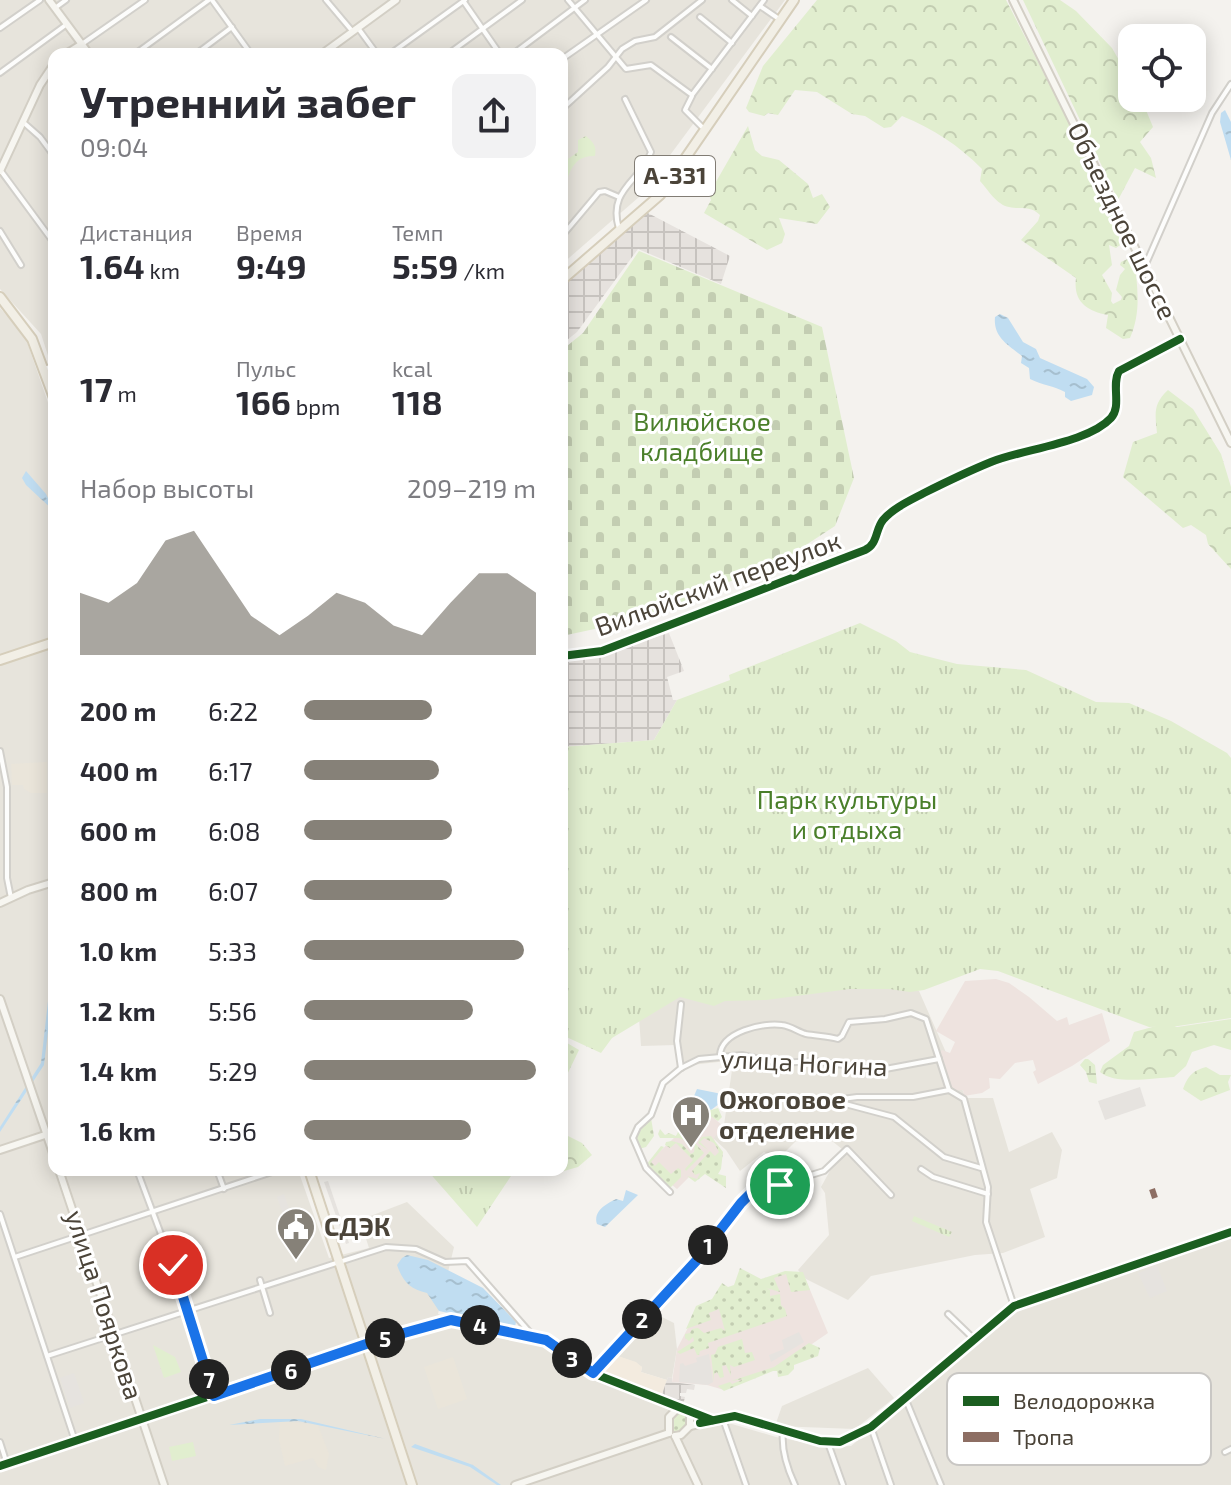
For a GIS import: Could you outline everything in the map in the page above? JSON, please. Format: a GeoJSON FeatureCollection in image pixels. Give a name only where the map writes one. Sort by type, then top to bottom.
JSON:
{"type":"FeatureCollection","features":[{"type":"Feature","properties":{"kind":"main road","name":"А-331"},"geometry":{"type":"LineString","coordinates":[[568,275],[660,195],[794,0]]}},
{"type":"Feature","properties":{"kind":"main road"},"geometry":{"type":"LineString","coordinates":[[0,297],[32,339],[48,381]]}},
{"type":"Feature","properties":{"kind":"main road"},"geometry":{"type":"LineString","coordinates":[[0,660],[48,644]]}},
{"type":"Feature","properties":{"kind":"main road"},"geometry":{"type":"LineString","coordinates":[[311,1176],[412,1485]]}},
{"type":"Feature","properties":{"kind":"street"},"geometry":{"type":"LineString","coordinates":[[0,28],[40,0]]}},
{"type":"Feature","properties":{"kind":"street"},"geometry":{"type":"LineString","coordinates":[[49,0],[85,48]]}},
{"type":"Feature","properties":{"kind":"street"},"geometry":{"type":"LineString","coordinates":[[55,8],[66,0]]}},
{"type":"Feature","properties":{"kind":"street"},"geometry":{"type":"LineString","coordinates":[[76,48],[145,0]]}},
{"type":"Feature","properties":{"kind":"street"},"geometry":{"type":"LineString","coordinates":[[143,48],[210,0],[247,48]]}},
{"type":"Feature","properties":{"kind":"street"},"geometry":{"type":"LineString","coordinates":[[326,0],[372,48]]}},
{"type":"Feature","properties":{"kind":"street"},"geometry":{"type":"LineString","coordinates":[[330,48],[396,0]]}},
{"type":"Feature","properties":{"kind":"street"},"geometry":{"type":"LineString","coordinates":[[398,48],[464,0],[496,48]]}},
{"type":"Feature","properties":{"kind":"street"},"geometry":{"type":"LineString","coordinates":[[456,48],[522,0]]}},
{"type":"Feature","properties":{"kind":"street"},"geometry":{"type":"LineString","coordinates":[[568,0],[626,69],[651,65],[692,95]]}},
{"type":"Feature","properties":{"kind":"street"},"geometry":{"type":"LineString","coordinates":[[521,48],[585,0]]}},
{"type":"Feature","properties":{"kind":"street"},"geometry":{"type":"LineString","coordinates":[[568,55],[646,0]]}},
{"type":"Feature","properties":{"kind":"street"},"geometry":{"type":"LineString","coordinates":[[568,104],[608,67],[614,57],[635,41],[655,37],[702,0]]}},
{"type":"Feature","properties":{"kind":"street"},"geometry":{"type":"LineString","coordinates":[[732,0],[752,16]]}},
{"type":"Feature","properties":{"kind":"street"},"geometry":{"type":"LineString","coordinates":[[706,131],[685,110],[692,95],[764,0]]}},
{"type":"Feature","properties":{"kind":"street","name":"Объездное шоссе"},"geometry":{"type":"LineString","coordinates":[[1013,0],[1231,443]]}},
{"type":"Feature","properties":{"kind":"street"},"geometry":{"type":"LineString","coordinates":[[760,6],[781,20]]}},
{"type":"Feature","properties":{"kind":"street"},"geometry":{"type":"LineString","coordinates":[[700,17],[732,43]]}},
{"type":"Feature","properties":{"kind":"street"},"geometry":{"type":"LineString","coordinates":[[0,73],[67,24]]}},
{"type":"Feature","properties":{"kind":"street"},"geometry":{"type":"LineString","coordinates":[[204,48],[232,27]]}},
{"type":"Feature","properties":{"kind":"street"},"geometry":{"type":"LineString","coordinates":[[671,37],[712,69]]}},
{"type":"Feature","properties":{"kind":"street"},"geometry":{"type":"LineString","coordinates":[[48,72],[0,170],[48,235]]}},
{"type":"Feature","properties":{"kind":"street"},"geometry":{"type":"LineString","coordinates":[[1145,266],[1212,113],[1231,84]]}},
{"type":"Feature","properties":{"kind":"street"},"geometry":{"type":"LineString","coordinates":[[620,231],[616,220],[619,197],[651,152],[625,99]]}},
{"type":"Feature","properties":{"kind":"street"},"geometry":{"type":"LineString","coordinates":[[23,122],[48,148]]}},
{"type":"Feature","properties":{"kind":"street"},"geometry":{"type":"LineString","coordinates":[[568,229],[599,192],[605,191],[619,197]]}},
{"type":"Feature","properties":{"kind":"street"},"geometry":{"type":"LineString","coordinates":[[0,231],[21,265]]}},
{"type":"Feature","properties":{"kind":"street","name":"Вилюйский переулок"},"geometry":{"type":"LineString","coordinates":[[568,655],[602,651],[865,550],[875,540],[883,520],[927,492],[992,462],[1083,435],[1109,420],[1116,408],[1114,386],[1119,371],[1180,339]]}},
{"type":"Feature","properties":{"kind":"street"},"geometry":{"type":"LineString","coordinates":[[44,369],[48,368]]}},
{"type":"Feature","properties":{"kind":"street"},"geometry":{"type":"LineString","coordinates":[[0,751],[7,787],[7,878],[11,898]]}},
{"type":"Feature","properties":{"kind":"street"},"geometry":{"type":"LineString","coordinates":[[0,903],[48,884]]}},
{"type":"Feature","properties":{"kind":"street"},"geometry":{"type":"LineString","coordinates":[[0,999],[32,1096],[48,1130]]}},
{"type":"Feature","properties":{"kind":"street"},"geometry":{"type":"LineString","coordinates":[[681,1004],[677,1041],[681,1068]]}},
{"type":"Feature","properties":{"kind":"street"},"geometry":{"type":"LineString","coordinates":[[720,1055],[721,1046],[728,1039],[761,1026],[782,1025],[838,1039],[849,1022],[911,1013],[926,1019],[949,1090],[964,1099],[988,1194],[986,1222],[1014,1306]]}},
{"type":"Feature","properties":{"kind":"street","name":"улица Ногина"},"geometry":{"type":"LineString","coordinates":[[670,1192],[646,1168],[633,1138],[638,1127],[651,1115],[663,1083],[681,1068],[699,1059],[742,1055],[779,1063],[815,1061],[880,1070],[939,1059]]}},
{"type":"Feature","properties":{"kind":"street"},"geometry":{"type":"LineString","coordinates":[[805,1104],[913,1097],[949,1090]]}},
{"type":"Feature","properties":{"kind":"street"},"geometry":{"type":"LineString","coordinates":[[830,1100],[894,1117],[944,1157],[981,1168]]}},
{"type":"Feature","properties":{"kind":"street"},"geometry":{"type":"LineString","coordinates":[[0,1150],[48,1135]]}},
{"type":"Feature","properties":{"kind":"street"},"geometry":{"type":"LineString","coordinates":[[593,1373],[697,1260],[755,1189],[824,1171],[847,1149],[891,1195]]}},
{"type":"Feature","properties":{"kind":"street"},"geometry":{"type":"LineString","coordinates":[[921,1169],[933,1177],[988,1194]]}},
{"type":"Feature","properties":{"kind":"street","name":"улица Пояркова"},"geometry":{"type":"LineString","coordinates":[[61,1176],[164,1485]]}},
{"type":"Feature","properties":{"kind":"street"},"geometry":{"type":"LineString","coordinates":[[139,1176],[214,1396]]}},
{"type":"Feature","properties":{"kind":"street"},"geometry":{"type":"LineString","coordinates":[[219,1176],[224,1189]]}},
{"type":"Feature","properties":{"kind":"street"},"geometry":{"type":"LineString","coordinates":[[15,1257],[261,1176]]}},
{"type":"Feature","properties":{"kind":"street"},"geometry":{"type":"LineString","coordinates":[[0,1214],[75,1441]]}},
{"type":"Feature","properties":{"kind":"street"},"geometry":{"type":"LineString","coordinates":[[515,1485],[676,1436],[690,1426],[723,1417],[743,1418],[828,1443],[846,1440],[871,1427],[906,1400],[1014,1306],[1231,1232]]}},
{"type":"Feature","properties":{"kind":"street"},"geometry":{"type":"LineString","coordinates":[[47,1356],[338,1261],[398,1246],[416,1249],[445,1262],[467,1261],[534,1337]]}},
{"type":"Feature","properties":{"kind":"street"},"geometry":{"type":"LineString","coordinates":[[260,1280],[270,1313]]}},
{"type":"Feature","properties":{"kind":"street"},"geometry":{"type":"LineString","coordinates":[[948,1314],[974,1339]]}},
{"type":"Feature","properties":{"kind":"street"},"geometry":{"type":"LineString","coordinates":[[0,1442],[4,1465],[367,1344],[451,1320],[555,1344],[593,1373],[670,1404],[675,1411],[712,1420]]}},
{"type":"Feature","properties":{"kind":"street"},"geometry":{"type":"LineString","coordinates":[[906,1400],[941,1485]]}},
{"type":"Feature","properties":{"kind":"street"},"geometry":{"type":"LineString","coordinates":[[675,1411],[667,1427],[676,1436],[698,1485]]}},
{"type":"Feature","properties":{"kind":"street"},"geometry":{"type":"LineString","coordinates":[[690,1413],[690,1426]]}},
{"type":"Feature","properties":{"kind":"street"},"geometry":{"type":"LineString","coordinates":[[723,1417],[746,1485]]}},
{"type":"Feature","properties":{"kind":"street"},"geometry":{"type":"LineString","coordinates":[[871,1427],[891,1485]]}},
{"type":"Feature","properties":{"kind":"street"},"geometry":{"type":"LineString","coordinates":[[783,1431],[785,1460],[795,1485]]}},
{"type":"Feature","properties":{"kind":"street"},"geometry":{"type":"LineString","coordinates":[[828,1443],[843,1485]]}},
{"type":"Feature","properties":{"kind":"shaded area"},"geometry":{"type":"Polygon","coordinates":[[[0,0],[785,0],[639,197],[568,259],[568,48],[48,48],[48,356],[41,334],[0,289],[0,0]]]}},
{"type":"Feature","properties":{"kind":"shaded area"},"geometry":{"type":"Polygon","coordinates":[[[646,212],[730,256],[721,284],[638,249],[577,332],[568,339],[568,280],[646,212]]]}},
{"type":"Feature","properties":{"kind":"shaded area"},"geometry":{"type":"Polygon","coordinates":[[[0,308],[25,336],[48,403],[48,1176],[300,1176],[329,1258],[369,1248],[360,1220],[407,1202],[454,1247],[438,1314],[508,1339],[554,1347],[602,1382],[658,1402],[776,1437],[829,1447],[851,1446],[1016,1310],[1231,1236],[1231,1485],[0,1485],[0,308]]]}},
{"type":"Feature","properties":{"kind":"shaded area"},"geometry":{"type":"Polygon","coordinates":[[[669,633],[684,671],[667,677],[673,700],[677,700],[654,740],[568,747],[568,659],[600,654],[669,633]]]}},
{"type":"Feature","properties":{"kind":"shaded area"},"geometry":{"type":"Polygon","coordinates":[[[47,762],[47,793],[31,793],[23,785],[12,785],[11,764],[47,762]]]}},
{"type":"Feature","properties":{"kind":"shaded area"},"geometry":{"type":"Polygon","coordinates":[[[739,966],[919,991],[966,1098],[993,1098],[1009,1152],[1052,1132],[1062,1150],[1057,1178],[1030,1189],[1045,1237],[1003,1253],[975,1255],[871,1276],[848,1300],[806,1279],[798,1270],[829,1235],[825,1193],[821,1187],[842,1149],[812,1125],[778,1159],[764,1152],[740,1171],[726,1150],[713,1138],[724,1125],[732,1070],[727,1061],[682,1066],[676,1045],[641,1046],[639,1017],[739,966]]]}},
{"type":"Feature","properties":{"kind":"shaded area"},"geometry":{"type":"Polygon","coordinates":[[[996,979],[1009,983],[1057,1021],[1067,1017],[1069,1025],[1102,1013],[1110,1041],[1038,1084],[1033,1072],[1036,1070],[1033,1060],[1015,1063],[1000,1079],[989,1078],[990,1088],[982,1093],[964,1096],[963,1090],[958,1090],[959,1094],[951,1088],[938,1054],[942,1050],[950,1053],[955,1042],[936,1031],[965,981],[996,979]]]}},
{"type":"Feature","properties":{"kind":"shaded area"},"geometry":{"type":"Polygon","coordinates":[[[1140,1087],[1146,1106],[1105,1120],[1098,1101],[1140,1087]]]}},
{"type":"Feature","properties":{"kind":"shaded area","name":"Ожоговое отделение"},"geometry":{"type":"Polygon","coordinates":[[[702,1111],[724,1127],[714,1138],[723,1153],[695,1181],[689,1177],[677,1189],[647,1164],[702,1111]]]}},
{"type":"Feature","properties":{"kind":"shaded area"},"geometry":{"type":"Polygon","coordinates":[[[328,1181],[349,1243],[346,1244],[324,1182],[328,1181]]]}},
{"type":"Feature","properties":{"kind":"shaded area"},"geometry":{"type":"Polygon","coordinates":[[[284,1194],[296,1229],[289,1231],[277,1197],[284,1194]]]}},
{"type":"Feature","properties":{"kind":"shaded area"},"geometry":{"type":"Polygon","coordinates":[[[1157,1266],[1167,1291],[1150,1298],[1138,1273],[1157,1266]]]}},
{"type":"Feature","properties":{"kind":"shaded area"},"geometry":{"type":"Polygon","coordinates":[[[785,1272],[803,1273],[828,1333],[774,1370],[724,1390],[672,1382],[677,1349],[692,1320],[785,1272]]]}},
{"type":"Feature","properties":{"kind":"shaded area"},"geometry":{"type":"Polygon","coordinates":[[[652,1312],[674,1323],[677,1349],[672,1378],[668,1377],[667,1380],[641,1372],[642,1367],[636,1363],[612,1354],[652,1312]]]}},
{"type":"Feature","properties":{"kind":"shaded area"},"geometry":{"type":"Polygon","coordinates":[[[799,1332],[804,1342],[771,1362],[769,1355],[784,1349],[782,1340],[799,1332]]]}},
{"type":"Feature","properties":{"kind":"shaded area"},"geometry":{"type":"Polygon","coordinates":[[[612,1354],[636,1362],[642,1367],[641,1372],[667,1380],[662,1394],[598,1370],[612,1354]]]}},
{"type":"Feature","properties":{"kind":"shaded area"},"geometry":{"type":"Polygon","coordinates":[[[709,1354],[713,1382],[708,1385],[679,1382],[680,1364],[685,1366],[697,1362],[696,1358],[709,1354]]]}},
{"type":"Feature","properties":{"kind":"shaded area"},"geometry":{"type":"Polygon","coordinates":[[[453,1357],[467,1399],[438,1409],[424,1367],[453,1357]]]}},
{"type":"Feature","properties":{"kind":"shaded area"},"geometry":{"type":"Polygon","coordinates":[[[868,1368],[894,1398],[855,1429],[775,1426],[782,1406],[868,1368]]]}},
{"type":"Feature","properties":{"kind":"shaded area"},"geometry":{"type":"Polygon","coordinates":[[[74,1373],[84,1403],[70,1408],[60,1378],[74,1373]]]}},
{"type":"Feature","properties":{"kind":"shaded area"},"geometry":{"type":"Polygon","coordinates":[[[668,1377],[672,1378],[672,1382],[695,1385],[694,1390],[687,1389],[686,1393],[680,1393],[685,1397],[683,1405],[662,1394],[668,1377]]]}},
{"type":"Feature","properties":{"kind":"shaded area"},"geometry":{"type":"Polygon","coordinates":[[[280,1421],[318,1425],[329,1454],[326,1470],[318,1467],[313,1458],[285,1466],[279,1440],[280,1421]]]}},
{"type":"Feature","properties":{"kind":"green space"},"geometry":{"type":"Polygon","coordinates":[[[817,0],[1006,0],[1123,227],[1120,234],[1123,243],[1116,248],[1109,245],[1112,265],[1102,275],[1112,293],[1113,304],[1122,297],[1116,290],[1125,269],[1121,262],[1134,256],[1137,308],[1130,338],[1123,339],[1106,328],[1108,315],[1083,304],[1077,293],[1076,278],[1021,240],[1040,215],[1029,209],[1009,207],[993,197],[980,181],[982,169],[955,145],[925,126],[902,116],[891,127],[884,128],[865,116],[852,114],[817,92],[795,90],[778,115],[768,113],[764,116],[749,112],[746,108],[763,66],[817,0]]]}},
{"type":"Feature","properties":{"kind":"green space"},"geometry":{"type":"Polygon","coordinates":[[[1023,0],[1060,0],[1076,11],[1112,48],[1118,58],[1118,112],[1147,112],[1153,127],[1140,142],[1151,158],[1156,178],[1135,168],[1118,200],[1023,0]]]}},
{"type":"Feature","properties":{"kind":"green space"},"geometry":{"type":"Polygon","coordinates":[[[748,126],[755,150],[762,156],[779,160],[808,184],[813,198],[822,194],[830,207],[817,224],[779,218],[785,234],[782,243],[767,250],[704,213],[711,200],[709,194],[748,126]]]}},
{"type":"Feature","properties":{"kind":"green space"},"geometry":{"type":"Polygon","coordinates":[[[586,136],[594,144],[595,156],[580,159],[568,176],[568,159],[578,152],[578,140],[586,136]]]}},
{"type":"Feature","properties":{"kind":"green space","name":"Вилюйское кладбище"},"geometry":{"type":"Polygon","coordinates":[[[639,251],[822,327],[854,478],[835,526],[789,556],[646,618],[568,635],[568,345],[583,333],[639,251]]]}},
{"type":"Feature","properties":{"kind":"green space"},"geometry":{"type":"Polygon","coordinates":[[[1168,390],[1193,409],[1221,454],[1231,487],[1231,569],[1208,544],[1206,535],[1191,525],[1183,528],[1123,477],[1133,442],[1157,433],[1156,409],[1168,390]]]}},
{"type":"Feature","properties":{"kind":"green space","name":"Парк культуры и отдыха"},"geometry":{"type":"Polygon","coordinates":[[[860,623],[896,641],[910,652],[957,664],[1026,670],[1096,702],[1129,703],[1171,721],[1227,753],[1231,758],[1231,1018],[1149,1027],[998,971],[980,969],[924,990],[910,992],[850,989],[766,1000],[725,1001],[714,1006],[680,997],[612,1038],[601,1053],[568,1038],[568,747],[654,740],[677,700],[730,680],[729,675],[860,623]]]}},
{"type":"Feature","properties":{"kind":"green space"},"geometry":{"type":"Polygon","coordinates":[[[1231,1019],[1231,1050],[1214,1045],[1192,1052],[1186,1066],[1174,1077],[1125,1080],[1100,1072],[1103,1065],[1129,1046],[1134,1032],[1167,1023],[1177,1027],[1231,1019]]]}},
{"type":"Feature","properties":{"kind":"green space"},"geometry":{"type":"Polygon","coordinates":[[[568,1044],[579,1050],[568,1073],[568,1044]]]}},
{"type":"Feature","properties":{"kind":"green space"},"geometry":{"type":"Polygon","coordinates":[[[1085,1059],[1095,1065],[1097,1084],[1089,1082],[1080,1065],[1085,1059]]]}},
{"type":"Feature","properties":{"kind":"green space"},"geometry":{"type":"Polygon","coordinates":[[[1206,1067],[1220,1075],[1231,1075],[1228,1082],[1230,1090],[1201,1101],[1183,1089],[1191,1075],[1206,1067]]]}},
{"type":"Feature","properties":{"kind":"green space"},"geometry":{"type":"Polygon","coordinates":[[[689,1098],[711,1110],[718,1108],[722,1117],[718,1121],[706,1113],[698,1116],[690,1131],[693,1135],[690,1143],[679,1138],[660,1138],[660,1129],[665,1135],[676,1136],[684,1120],[676,1115],[683,1112],[689,1098]]]}},
{"type":"Feature","properties":{"kind":"green space"},"geometry":{"type":"Polygon","coordinates":[[[651,1118],[654,1136],[646,1147],[639,1149],[635,1135],[651,1118]]]}},
{"type":"Feature","properties":{"kind":"green space"},"geometry":{"type":"Polygon","coordinates":[[[568,1136],[582,1143],[592,1155],[578,1167],[568,1170],[568,1136]]]}},
{"type":"Feature","properties":{"kind":"green space"},"geometry":{"type":"Polygon","coordinates":[[[711,1136],[723,1152],[718,1174],[726,1176],[726,1188],[705,1174],[695,1182],[687,1176],[697,1179],[700,1173],[695,1175],[692,1171],[710,1151],[715,1156],[719,1152],[714,1143],[704,1138],[700,1142],[708,1150],[698,1143],[702,1137],[711,1136]]]}},
{"type":"Feature","properties":{"kind":"green space"},"geometry":{"type":"Polygon","coordinates":[[[672,1141],[682,1144],[691,1154],[695,1143],[704,1153],[686,1171],[693,1160],[676,1143],[670,1148],[665,1145],[672,1141]]]}},
{"type":"Feature","properties":{"kind":"green space"},"geometry":{"type":"Polygon","coordinates":[[[661,1146],[664,1147],[651,1162],[655,1166],[659,1162],[671,1174],[678,1168],[681,1170],[681,1177],[669,1189],[646,1165],[661,1146]]]}},
{"type":"Feature","properties":{"kind":"green space"},"geometry":{"type":"Polygon","coordinates":[[[432,1176],[511,1176],[477,1227],[432,1176]]]}},
{"type":"Feature","properties":{"kind":"green space"},"geometry":{"type":"Polygon","coordinates":[[[914,1216],[952,1232],[949,1237],[912,1221],[914,1216]]]}},
{"type":"Feature","properties":{"kind":"green space"},"geometry":{"type":"Polygon","coordinates":[[[740,1268],[761,1279],[785,1271],[803,1272],[810,1290],[791,1292],[786,1274],[774,1278],[780,1292],[766,1288],[770,1290],[770,1296],[780,1294],[787,1316],[708,1343],[709,1348],[700,1351],[699,1355],[694,1348],[680,1354],[677,1352],[694,1341],[693,1337],[689,1341],[685,1338],[685,1334],[692,1329],[698,1328],[704,1333],[721,1328],[725,1331],[719,1309],[709,1313],[711,1320],[686,1329],[696,1306],[712,1299],[722,1283],[728,1287],[734,1285],[740,1268]]]}},
{"type":"Feature","properties":{"kind":"green space"},"geometry":{"type":"Polygon","coordinates":[[[742,1339],[745,1353],[752,1352],[755,1360],[734,1367],[730,1365],[731,1376],[726,1365],[722,1366],[724,1377],[720,1378],[717,1372],[714,1382],[711,1355],[718,1347],[742,1339]]]}},
{"type":"Feature","properties":{"kind":"green space"},"geometry":{"type":"Polygon","coordinates":[[[809,1343],[820,1348],[818,1356],[794,1365],[788,1375],[778,1377],[777,1371],[773,1371],[724,1391],[718,1386],[732,1384],[744,1379],[731,1381],[774,1367],[809,1343]]]}},
{"type":"Feature","properties":{"kind":"green space"},"geometry":{"type":"Polygon","coordinates":[[[153,1345],[175,1357],[181,1372],[164,1378],[153,1345]]]}},
{"type":"Feature","properties":{"kind":"green space"},"geometry":{"type":"Polygon","coordinates":[[[677,1411],[688,1415],[687,1425],[677,1434],[671,1431],[672,1417],[677,1411]]]}},
{"type":"Feature","properties":{"kind":"green space"},"geometry":{"type":"Polygon","coordinates":[[[193,1442],[196,1456],[172,1461],[169,1447],[193,1442]]]}},
{"type":"Feature","properties":{"kind":"water"},"geometry":{"type":"Polygon","coordinates":[[[1225,110],[1231,122],[1231,160],[1220,122],[1221,113],[1225,110]]]}},
{"type":"Feature","properties":{"kind":"water"},"geometry":{"type":"Polygon","coordinates":[[[1000,314],[1008,318],[1023,342],[1036,349],[1040,358],[1087,379],[1094,387],[1092,395],[1071,401],[1065,397],[1065,392],[1030,379],[1029,368],[1021,363],[1022,356],[1002,340],[996,330],[995,317],[1000,314]]]}},
{"type":"Feature","properties":{"kind":"water"},"geometry":{"type":"Polygon","coordinates":[[[26,471],[46,494],[48,505],[26,485],[22,478],[26,471]]]}},
{"type":"Feature","properties":{"kind":"water"},"geometry":{"type":"Polygon","coordinates":[[[48,1001],[44,1065],[0,1132],[0,1127],[41,1063],[48,1001]]]}},
{"type":"Feature","properties":{"kind":"water"},"geometry":{"type":"Polygon","coordinates":[[[697,1089],[727,1098],[711,1110],[694,1096],[697,1089]]]}},
{"type":"Feature","properties":{"kind":"water"},"geometry":{"type":"Polygon","coordinates":[[[626,1190],[638,1195],[605,1227],[597,1224],[601,1208],[616,1199],[623,1201],[626,1190]]]}},
{"type":"Feature","properties":{"kind":"water"},"geometry":{"type":"Polygon","coordinates":[[[407,1255],[428,1260],[483,1288],[516,1322],[515,1327],[439,1311],[427,1293],[412,1287],[402,1276],[397,1265],[407,1255]]]}},
{"type":"Feature","properties":{"kind":"water"},"geometry":{"type":"Polygon","coordinates":[[[260,1419],[301,1419],[386,1439],[298,1421],[229,1425],[260,1419]]]}},
{"type":"Feature","properties":{"kind":"water"},"geometry":{"type":"Polygon","coordinates":[[[415,1444],[473,1465],[501,1485],[470,1467],[411,1447],[415,1444]]]}},
{"type":"Feature","properties":{"kind":"marked path"},"geometry":{"type":"LineString","coordinates":[[1152,1189],[1155,1198]]}},
{"type":"Feature","properties":{"kind":"cycle path"},"geometry":{"type":"LineString","coordinates":[[568,655],[602,651],[865,550],[872,544],[883,520],[914,498],[1004,457],[1071,439],[1101,427],[1114,413],[1119,371],[1180,339]]}},
{"type":"Feature","properties":{"kind":"cycle path"},"geometry":{"type":"LineString","coordinates":[[700,1423],[735,1416],[820,1441],[840,1442],[871,1427],[1014,1306],[1231,1232]]}},
{"type":"Feature","properties":{"kind":"cycle path"},"geometry":{"type":"LineString","coordinates":[[0,1466],[375,1341],[451,1320],[546,1340],[600,1376],[712,1420]]}},
{"type":"Feature","properties":{"kind":"place","name":"Ожоговое отделение"},"geometry":{"type":"Point","coordinates":[691,1149]}},
{"type":"Feature","properties":{"kind":"place","name":"СДЭК"},"geometry":{"type":"Point","coordinates":[296,1261]}},
{"type":"Feature","properties":{"kind":"route"},"geometry":{"type":"LineString","coordinates":[[173,1265],[214,1396],[375,1341],[451,1320],[546,1340],[593,1373],[697,1260],[741,1203],[755,1189],[780,1185]]}}]}
